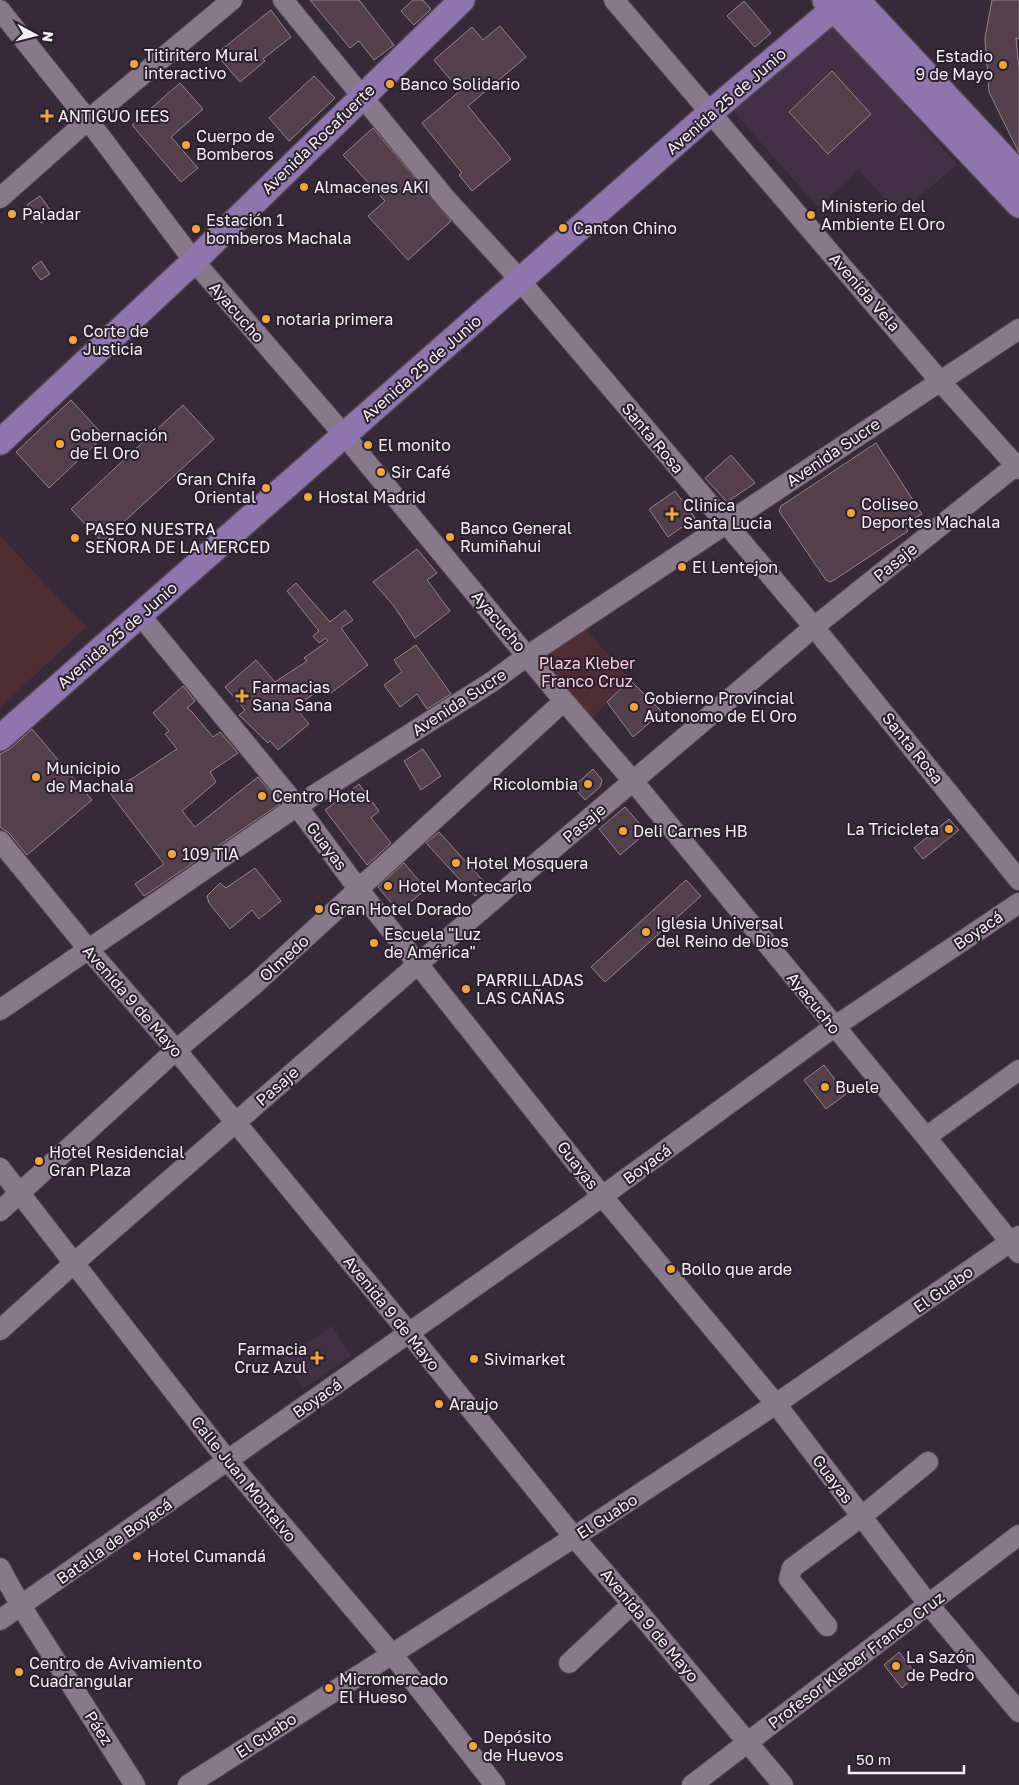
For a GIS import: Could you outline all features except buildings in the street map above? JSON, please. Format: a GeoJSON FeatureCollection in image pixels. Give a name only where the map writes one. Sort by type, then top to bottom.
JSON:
{"type":"FeatureCollection","features":[{"type":"Feature","properties":{"kind":"main road","name":"Avenida Rocafuerte"},"geometry":{"type":"LineString","coordinates":[[0,442],[194,261],[462,0]]}},
{"type":"Feature","properties":{"kind":"main road"},"geometry":{"type":"LineString","coordinates":[[857,0],[1019,174]]}},
{"type":"Feature","properties":{"kind":"main road","name":"Avenida 25 de Junio"},"geometry":{"type":"LineString","coordinates":[[0,738],[521,281],[834,3]]}},
{"type":"Feature","properties":{"kind":"main road"},"geometry":{"type":"LineString","coordinates":[[834,3],[1019,205]]}},
{"type":"Feature","properties":{"kind":"street"},"geometry":{"type":"LineString","coordinates":[[0,198],[88,120],[232,0]]}},
{"type":"Feature","properties":{"kind":"street","name":"Santa Rosa"},"geometry":{"type":"LineString","coordinates":[[283,0],[447,200],[521,281],[814,627],[1019,880]]}},
{"type":"Feature","properties":{"kind":"street","name":"Avenida Vela"},"geometry":{"type":"LineString","coordinates":[[614,0],[940,381],[1018,466]]}},
{"type":"Feature","properties":{"kind":"street","name":"Ayacucho"},"geometry":{"type":"LineString","coordinates":[[0,10],[88,120],[194,261],[344,435],[1016,1244]]}},
{"type":"Feature","properties":{"kind":"street","name":"Avenida Sucre"},"geometry":{"type":"LineString","coordinates":[[0,1010],[296,806],[493,681],[527,656],[1019,329]]}},
{"type":"Feature","properties":{"kind":"street","name":"Pasaje"},"geometry":{"type":"LineString","coordinates":[[0,1330],[73,1264],[418,964],[814,627],[1018,466]]}},
{"type":"Feature","properties":{"kind":"street","name":"Guayas"},"geometry":{"type":"LineString","coordinates":[[140,614],[296,806],[418,964],[603,1196],[776,1404],[929,1605],[1019,1712]]}},
{"type":"Feature","properties":{"kind":"street","name":"Olmedo"},"geometry":{"type":"LineString","coordinates":[[0,1211],[176,1050],[255,984],[360,890],[564,701]]}},
{"type":"Feature","properties":{"kind":"street","name":"Avenida 9 de Mayo"},"geometry":{"type":"LineString","coordinates":[[0,841],[89,950],[176,1050],[574,1537],[749,1742],[783,1785]]}},
{"type":"Feature","properties":{"kind":"street","name":"Boyacá"},"geometry":{"type":"LineString","coordinates":[[228,1461],[603,1196],[834,1026],[1019,903]]}},
{"type":"Feature","properties":{"kind":"street"},"geometry":{"type":"LineString","coordinates":[[926,1137],[1019,1070]]}},
{"type":"Feature","properties":{"kind":"street","name":"Calle Juan Montalvo"},"geometry":{"type":"LineString","coordinates":[[0,1168],[228,1461],[392,1654],[495,1785]]}},
{"type":"Feature","properties":{"kind":"street","name":"El Guabo"},"geometry":{"type":"LineString","coordinates":[[188,1785],[574,1537],[1016,1244]]}},
{"type":"Feature","properties":{"kind":"street","name":"Batalla de Boyacá"},"geometry":{"type":"LineString","coordinates":[[0,1620],[228,1461]]}},
{"type":"Feature","properties":{"kind":"street"},"geometry":{"type":"LineString","coordinates":[[827,1626],[789,1579],[792,1568],[928,1462]]}},
{"type":"Feature","properties":{"kind":"street","name":"Profesor Kleber Franco Cruz"},"geometry":{"type":"LineString","coordinates":[[692,1785],[1019,1535]]}},
{"type":"Feature","properties":{"kind":"street","name":"Páez"},"geometry":{"type":"LineString","coordinates":[[0,1568],[21,1606],[135,1785]]}},
{"type":"Feature","properties":{"kind":"street"},"geometry":{"type":"LineString","coordinates":[[570,1663],[632,1604]]}},
{"type":"Feature","properties":{"kind":"shaded area"},"geometry":{"type":"Polygon","coordinates":[[[833,23],[957,164],[899,215],[859,170],[818,207],[733,111],[833,23]]]}},
{"type":"Feature","properties":{"kind":"shaded area","name":"Farmacia Cruz Azul"},"geometry":{"type":"Polygon","coordinates":[[[332,1326],[351,1356],[304,1388],[282,1359],[332,1326]]]}},
{"type":"Feature","properties":{"kind":"green space"},"geometry":{"type":"Polygon","coordinates":[[[0,536],[86,627],[0,708],[0,536]]]}},
{"type":"Feature","properties":{"kind":"green space","name":"Plaza Kleber Franco Cruz"},"geometry":{"type":"Polygon","coordinates":[[[585,628],[630,680],[590,720],[542,658],[585,628]]]}},
{"type":"Feature","properties":{"kind":"place","name":"Titiritero Mural interactivo"},"geometry":{"type":"Point","coordinates":[134,64]}},
{"type":"Feature","properties":{"kind":"place","name":"Estadio 9 de Mayo"},"geometry":{"type":"Point","coordinates":[1003,65]}},
{"type":"Feature","properties":{"kind":"place","name":"Banco Solidario"},"geometry":{"type":"Point","coordinates":[390,84]}},
{"type":"Feature","properties":{"kind":"place","name":"ANTIGUO IEES"},"geometry":{"type":"Point","coordinates":[47,116]}},
{"type":"Feature","properties":{"kind":"place","name":"Cuerpo de Bomberos"},"geometry":{"type":"Point","coordinates":[186,145]}},
{"type":"Feature","properties":{"kind":"place","name":"Almacenes AKI"},"geometry":{"type":"Point","coordinates":[304,187]}},
{"type":"Feature","properties":{"kind":"place","name":"Paladar"},"geometry":{"type":"Point","coordinates":[12,214]}},
{"type":"Feature","properties":{"kind":"place","name":"Ministerio del Ambiente El Oro"},"geometry":{"type":"Point","coordinates":[811,215]}},
{"type":"Feature","properties":{"kind":"place","name":"Canton Chino"},"geometry":{"type":"Point","coordinates":[563,228]}},
{"type":"Feature","properties":{"kind":"place","name":"Estación 1 bomberos Machala"},"geometry":{"type":"Point","coordinates":[196,229]}},
{"type":"Feature","properties":{"kind":"place","name":"notaria primera"},"geometry":{"type":"Point","coordinates":[266,319]}},
{"type":"Feature","properties":{"kind":"place","name":"Corte de Justicia"},"geometry":{"type":"Point","coordinates":[73,340]}},
{"type":"Feature","properties":{"kind":"place","name":"Gobernación de El Oro"},"geometry":{"type":"Point","coordinates":[60,444]}},
{"type":"Feature","properties":{"kind":"place","name":"El monito"},"geometry":{"type":"Point","coordinates":[368,445]}},
{"type":"Feature","properties":{"kind":"place","name":"Sir Café"},"geometry":{"type":"Point","coordinates":[381,472]}},
{"type":"Feature","properties":{"kind":"place","name":"Gran Chifa Oriental"},"geometry":{"type":"Point","coordinates":[266,488]}},
{"type":"Feature","properties":{"kind":"place","name":"Hostal Madrid"},"geometry":{"type":"Point","coordinates":[308,497]}},
{"type":"Feature","properties":{"kind":"place","name":"Coliseo Deportes Machala"},"geometry":{"type":"Point","coordinates":[851,513]}},
{"type":"Feature","properties":{"kind":"place","name":"Clinica Santa Lucia"},"geometry":{"type":"Point","coordinates":[672,514]}},
{"type":"Feature","properties":{"kind":"place","name":"Banco General Rumiñahui"},"geometry":{"type":"Point","coordinates":[450,537]}},
{"type":"Feature","properties":{"kind":"place","name":"PASEO NUESTRA SEÑORA DE LA MERCED"},"geometry":{"type":"Point","coordinates":[75,538]}},
{"type":"Feature","properties":{"kind":"place","name":"El Lentejon"},"geometry":{"type":"Point","coordinates":[682,567]}},
{"type":"Feature","properties":{"kind":"place","name":"Farmacias Sana Sana"},"geometry":{"type":"Point","coordinates":[242,696]}},
{"type":"Feature","properties":{"kind":"place","name":"Gobierno Provincial Autonomo de El Oro"},"geometry":{"type":"Point","coordinates":[634,707]}},
{"type":"Feature","properties":{"kind":"place","name":"Municipio de Machala"},"geometry":{"type":"Point","coordinates":[36,777]}},
{"type":"Feature","properties":{"kind":"place","name":"Ricolombia"},"geometry":{"type":"Point","coordinates":[588,784]}},
{"type":"Feature","properties":{"kind":"place","name":"Centro Hotel"},"geometry":{"type":"Point","coordinates":[262,796]}},
{"type":"Feature","properties":{"kind":"place","name":"La Tricicleta"},"geometry":{"type":"Point","coordinates":[949,829]}},
{"type":"Feature","properties":{"kind":"place","name":"Deli Carnes HB"},"geometry":{"type":"Point","coordinates":[623,831]}},
{"type":"Feature","properties":{"kind":"place","name":"109 TIA"},"geometry":{"type":"Point","coordinates":[172,854]}},
{"type":"Feature","properties":{"kind":"place","name":"Hotel Mosquera"},"geometry":{"type":"Point","coordinates":[456,863]}},
{"type":"Feature","properties":{"kind":"place","name":"Hotel Montecarlo"},"geometry":{"type":"Point","coordinates":[388,886]}},
{"type":"Feature","properties":{"kind":"place","name":"Gran Hotel Dorado"},"geometry":{"type":"Point","coordinates":[319,909]}},
{"type":"Feature","properties":{"kind":"place","name":"Iglesia Universal del Reino de Dios"},"geometry":{"type":"Point","coordinates":[646,932]}},
{"type":"Feature","properties":{"kind":"place","name":"Escuela \"Luz de América\""},"geometry":{"type":"Point","coordinates":[374,943]}},
{"type":"Feature","properties":{"kind":"place","name":"PARRILLADAS LAS CAÑAS"},"geometry":{"type":"Point","coordinates":[466,989]}},
{"type":"Feature","properties":{"kind":"place","name":"Buele"},"geometry":{"type":"Point","coordinates":[825,1087]}},
{"type":"Feature","properties":{"kind":"place","name":"Hotel Residencial Gran Plaza"},"geometry":{"type":"Point","coordinates":[39,1161]}},
{"type":"Feature","properties":{"kind":"place","name":"Bollo que arde"},"geometry":{"type":"Point","coordinates":[671,1269]}},
{"type":"Feature","properties":{"kind":"place","name":"Farmacia Cruz Azul"},"geometry":{"type":"Point","coordinates":[317,1358]}},
{"type":"Feature","properties":{"kind":"place","name":"Sivimarket"},"geometry":{"type":"Point","coordinates":[474,1359]}},
{"type":"Feature","properties":{"kind":"place","name":"Araujo"},"geometry":{"type":"Point","coordinates":[439,1404]}},
{"type":"Feature","properties":{"kind":"place","name":"Hotel Cumandá"},"geometry":{"type":"Point","coordinates":[137,1556]}},
{"type":"Feature","properties":{"kind":"place","name":"La Sazón de Pedro"},"geometry":{"type":"Point","coordinates":[896,1666]}},
{"type":"Feature","properties":{"kind":"place","name":"Centro de Avivamiento Cuadrangular"},"geometry":{"type":"Point","coordinates":[19,1672]}},
{"type":"Feature","properties":{"kind":"place","name":"Micromercado El Hueso"},"geometry":{"type":"Point","coordinates":[329,1688]}},
{"type":"Feature","properties":{"kind":"place","name":"Depósito de Huevos"},"geometry":{"type":"Point","coordinates":[473,1746]}}]}
